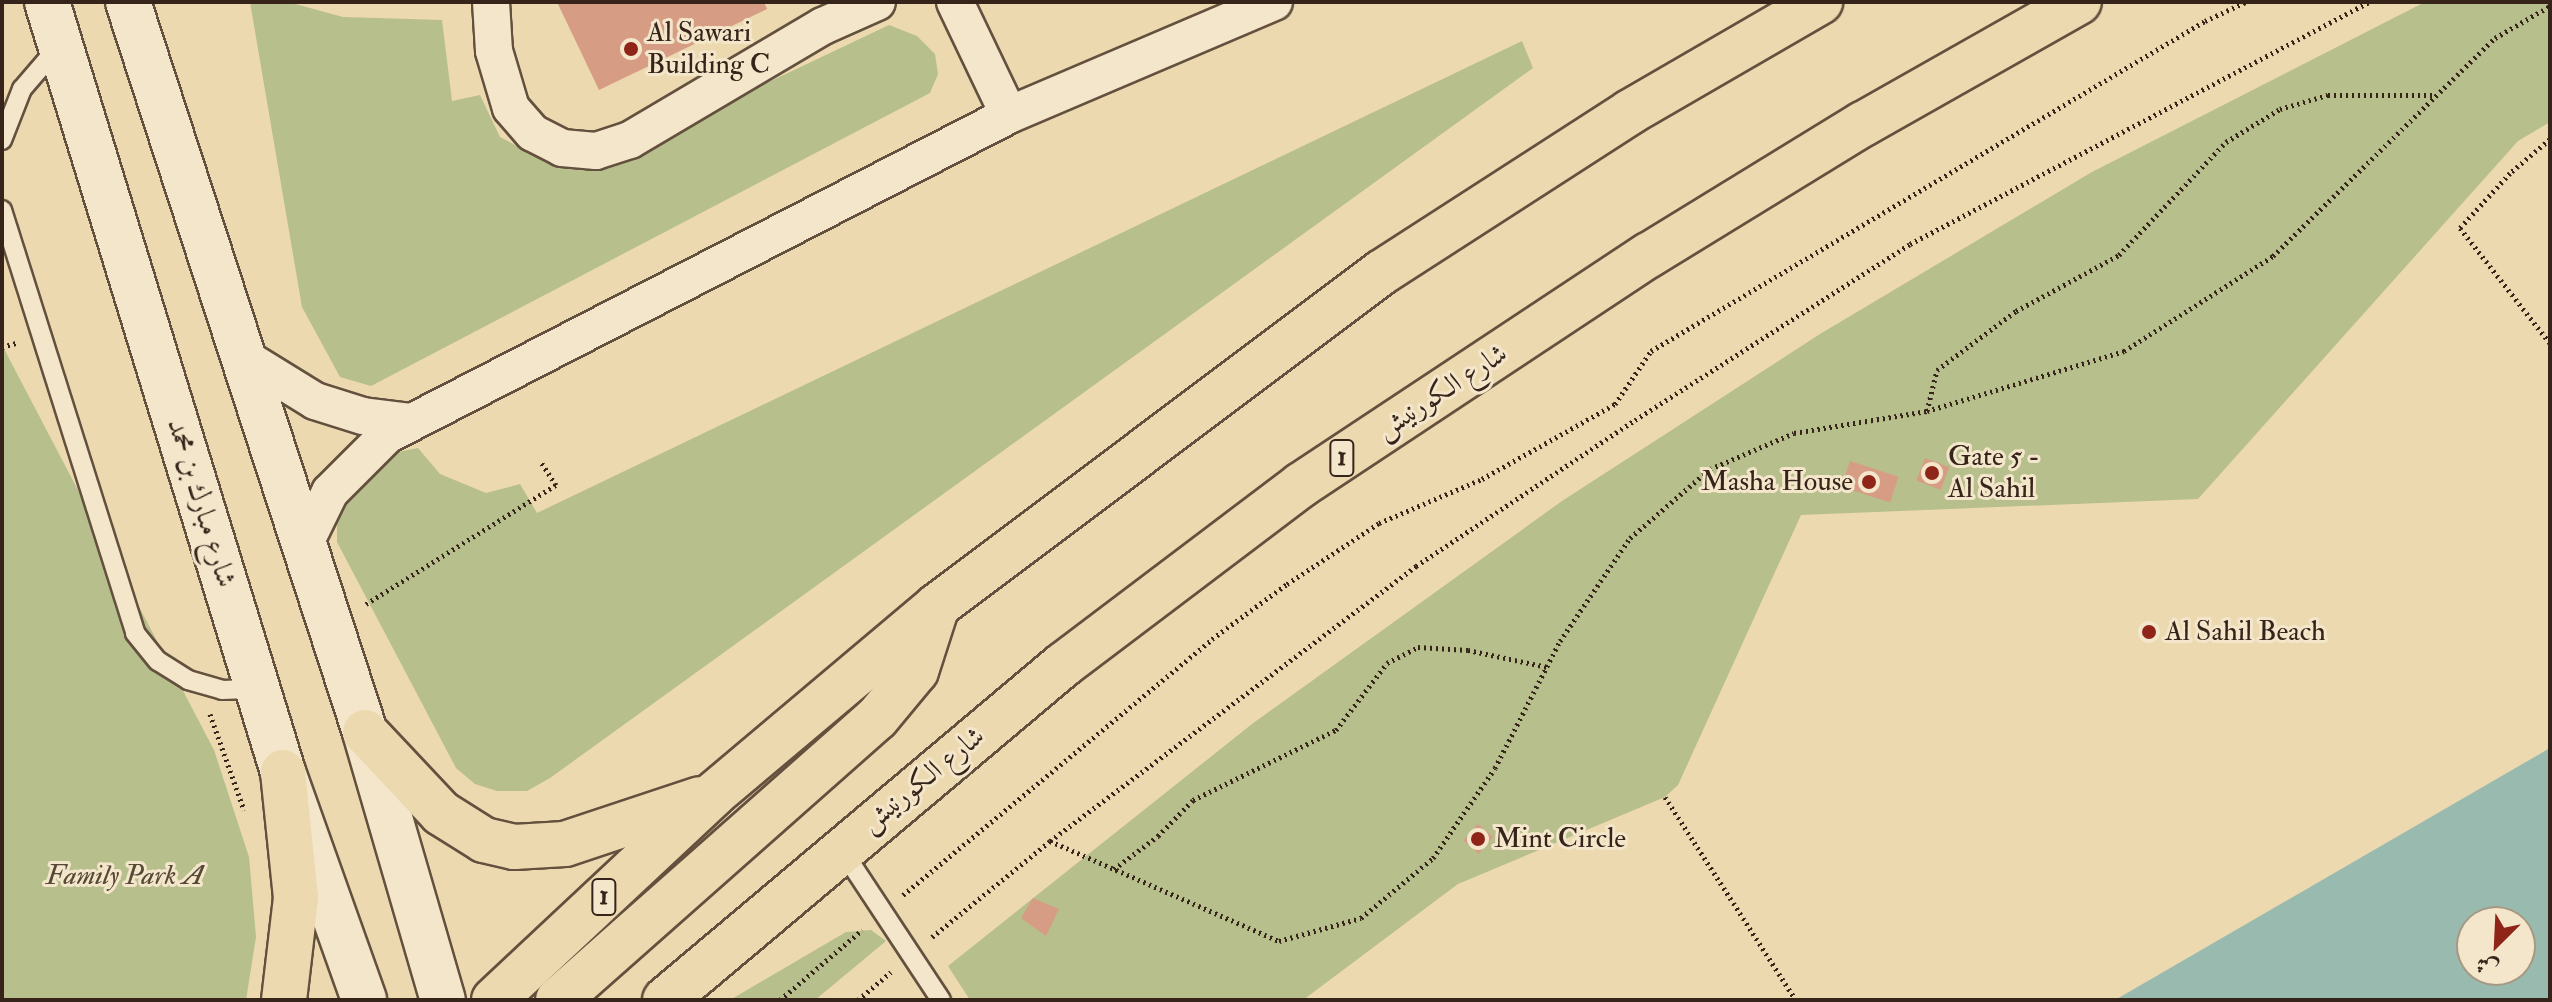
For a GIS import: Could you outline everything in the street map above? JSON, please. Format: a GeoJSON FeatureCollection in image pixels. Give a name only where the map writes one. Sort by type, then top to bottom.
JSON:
{"type":"FeatureCollection","features":[{"type":"Feature","properties":{"kind":"highway","name":"1"},"geometry":{"type":"LineString","coordinates":[[494,1000],[714,794],[937,606],[1382,272],[1630,112],[1820,2]]}},
{"type":"Feature","properties":{"kind":"highway","name":"شارع الكورنيش"},"geometry":{"type":"LineString","coordinates":[[665,1000],[840,848],[1063,665],[1301,485],[1675,239],[1863,124],[2079,2]]}},
{"type":"Feature","properties":{"kind":"highway"},"geometry":{"type":"LineString","coordinates":[[558,1000],[877,718],[916,671],[937,606]]}},
{"type":"Feature","properties":{"kind":"highway"},"geometry":{"type":"LineString","coordinates":[[365,732],[441,813],[484,840],[514,847],[565,844],[714,794]]}},
{"type":"Feature","properties":{"kind":"highway"},"geometry":{"type":"LineString","coordinates":[[283,772],[296,898],[284,1000]]}},
{"type":"Feature","properties":{"kind":"main road","name":"شارع مبارك بن محمد"},"geometry":{"type":"LineString","coordinates":[[47,2],[283,772],[364,1000]]}},
{"type":"Feature","properties":{"kind":"main road"},"geometry":{"type":"LineString","coordinates":[[128,2],[247,359],[365,732],[443,1000]]}},
{"type":"Feature","properties":{"kind":"street"},"geometry":{"type":"LineString","coordinates":[[491,2],[494,51],[511,108],[533,133],[562,148],[596,151],[630,140],[823,26],[877,2]]}},
{"type":"Feature","properties":{"kind":"street"},"geometry":{"type":"LineString","coordinates":[[305,543],[347,470],[410,422],[1009,115],[1274,2]]}},
{"type":"Feature","properties":{"kind":"street"},"geometry":{"type":"LineString","coordinates":[[959,3],[1009,115]]}},
{"type":"Feature","properties":{"kind":"street"},"geometry":{"type":"LineString","coordinates":[[247,359],[315,401],[363,416],[410,422]]}},
{"type":"Feature","properties":{"kind":"lane"},"geometry":{"type":"LineString","coordinates":[[2,140],[22,89],[61,44]]}},
{"type":"Feature","properties":{"kind":"lane"},"geometry":{"type":"LineString","coordinates":[[2,210],[135,633],[158,661],[188,680],[222,690],[258,689]]}},
{"type":"Feature","properties":{"kind":"lane"},"geometry":{"type":"LineString","coordinates":[[840,848],[941,1000]]}},
{"type":"Feature","properties":{"kind":"path"},"geometry":{"type":"LineString","coordinates":[[780,1000],[1212,639],[1287,584],[1379,523],[1482,479],[1615,404],[1651,351],[2205,21],[2246,2]]}},
{"type":"Feature","properties":{"kind":"path"},"geometry":{"type":"LineString","coordinates":[[858,1000],[1050,841],[1416,566],[1910,244],[2369,2]]}},
{"type":"Feature","properties":{"kind":"path"},"geometry":{"type":"LineString","coordinates":[[1050,841],[1279,941],[1361,918],[1433,858],[1495,768],[1547,667],[1630,538],[1710,469],[1794,433],[1927,411],[2124,351],[2273,256],[2495,38],[2550,6]]}},
{"type":"Feature","properties":{"kind":"path"},"geometry":{"type":"LineString","coordinates":[[1927,411],[1937,370],[2016,311],[2119,255],[2226,142],[2266,117],[2328,95],[2436,95]]}},
{"type":"Feature","properties":{"kind":"path"},"geometry":{"type":"LineString","coordinates":[[2550,139],[2510,173],[2460,228],[2550,343]]}},
{"type":"Feature","properties":{"kind":"path"},"geometry":{"type":"LineString","coordinates":[[331,625],[556,485],[541,462]]}},
{"type":"Feature","properties":{"kind":"path"},"geometry":{"type":"LineString","coordinates":[[1113,869],[1158,836],[1193,800],[1336,730],[1387,663],[1418,647],[1468,650],[1547,667]]}},
{"type":"Feature","properties":{"kind":"path"},"geometry":{"type":"LineString","coordinates":[[1665,797],[1796,1000]]}},
{"type":"Feature","properties":{"kind":"green space"},"geometry":{"type":"Polygon","coordinates":[[[250,2],[288,2],[343,17],[442,20],[452,101],[480,95],[500,137],[558,168],[602,161],[889,25],[917,36],[935,54],[938,74],[930,93],[371,386],[340,377],[302,307],[250,2]]]}},
{"type":"Feature","properties":{"kind":"green space"},"geometry":{"type":"Polygon","coordinates":[[[2425,2],[2550,2],[2550,122],[2518,141],[2198,499],[1801,515],[1678,785],[1665,797],[1458,884],[1303,1000],[970,1000],[948,966],[1252,724],[1562,501],[1820,334],[2092,172],[2425,2]]]}},
{"type":"Feature","properties":{"kind":"green space"},"geometry":{"type":"Polygon","coordinates":[[[1522,41],[1533,68],[550,778],[527,791],[497,791],[475,784],[456,768],[337,542],[337,507],[393,453],[418,448],[440,474],[486,493],[520,484],[537,513],[1522,41]]]}},
{"type":"Feature","properties":{"kind":"green space","name":"Family Park A"},"geometry":{"type":"Polygon","coordinates":[[[2,345],[214,750],[249,857],[256,937],[246,1000],[2,1000],[2,345]]]}},
{"type":"Feature","properties":{"kind":"green space"},"geometry":{"type":"Polygon","coordinates":[[[871,930],[886,941],[815,1000],[730,1000],[846,932],[871,930]]]}},
{"type":"Feature","properties":{"kind":"water"},"geometry":{"type":"Polygon","coordinates":[[[2550,748],[2550,1000],[2115,1000],[2550,748]]]}},
{"type":"Feature","properties":{"kind":"building","name":"Al Sawari Building C"},"geometry":{"type":"Polygon","coordinates":[[[557,2],[764,2],[767,9],[599,90],[557,2]]]}},
{"type":"Feature","properties":{"kind":"building","name":"Gate 5 - Al Sahil"},"geometry":{"type":"Polygon","coordinates":[[[1925,458],[1949,467],[1941,490],[1916,480],[1925,458]]]}},
{"type":"Feature","properties":{"kind":"building"},"geometry":{"type":"Polygon","coordinates":[[[1850,461],[1899,477],[1890,502],[1842,487],[1850,461]]]}},
{"type":"Feature","properties":{"kind":"building","name":"Mint Circle"},"geometry":{"type":"Polygon","coordinates":[[[1478,824],[1493,837],[1479,854],[1464,841],[1478,824]]]}},
{"type":"Feature","properties":{"kind":"building"},"geometry":{"type":"Polygon","coordinates":[[[1033,898],[1059,909],[1046,936],[1021,918],[1033,898]]]}},
{"type":"Feature","properties":{"kind":"place","name":"Al Sawari Building C"},"geometry":{"type":"Point","coordinates":[631,49]}},
{"type":"Feature","properties":{"kind":"place","name":"Gate 5 - Al Sahil"},"geometry":{"type":"Point","coordinates":[1932,473]}},
{"type":"Feature","properties":{"kind":"place","name":"Masha House"},"geometry":{"type":"Point","coordinates":[1869,482]}},
{"type":"Feature","properties":{"kind":"place","name":"Al Sahil Beach"},"geometry":{"type":"Point","coordinates":[2149,632]}},
{"type":"Feature","properties":{"kind":"place","name":"Mint Circle"},"geometry":{"type":"Point","coordinates":[1478,839]}}]}
